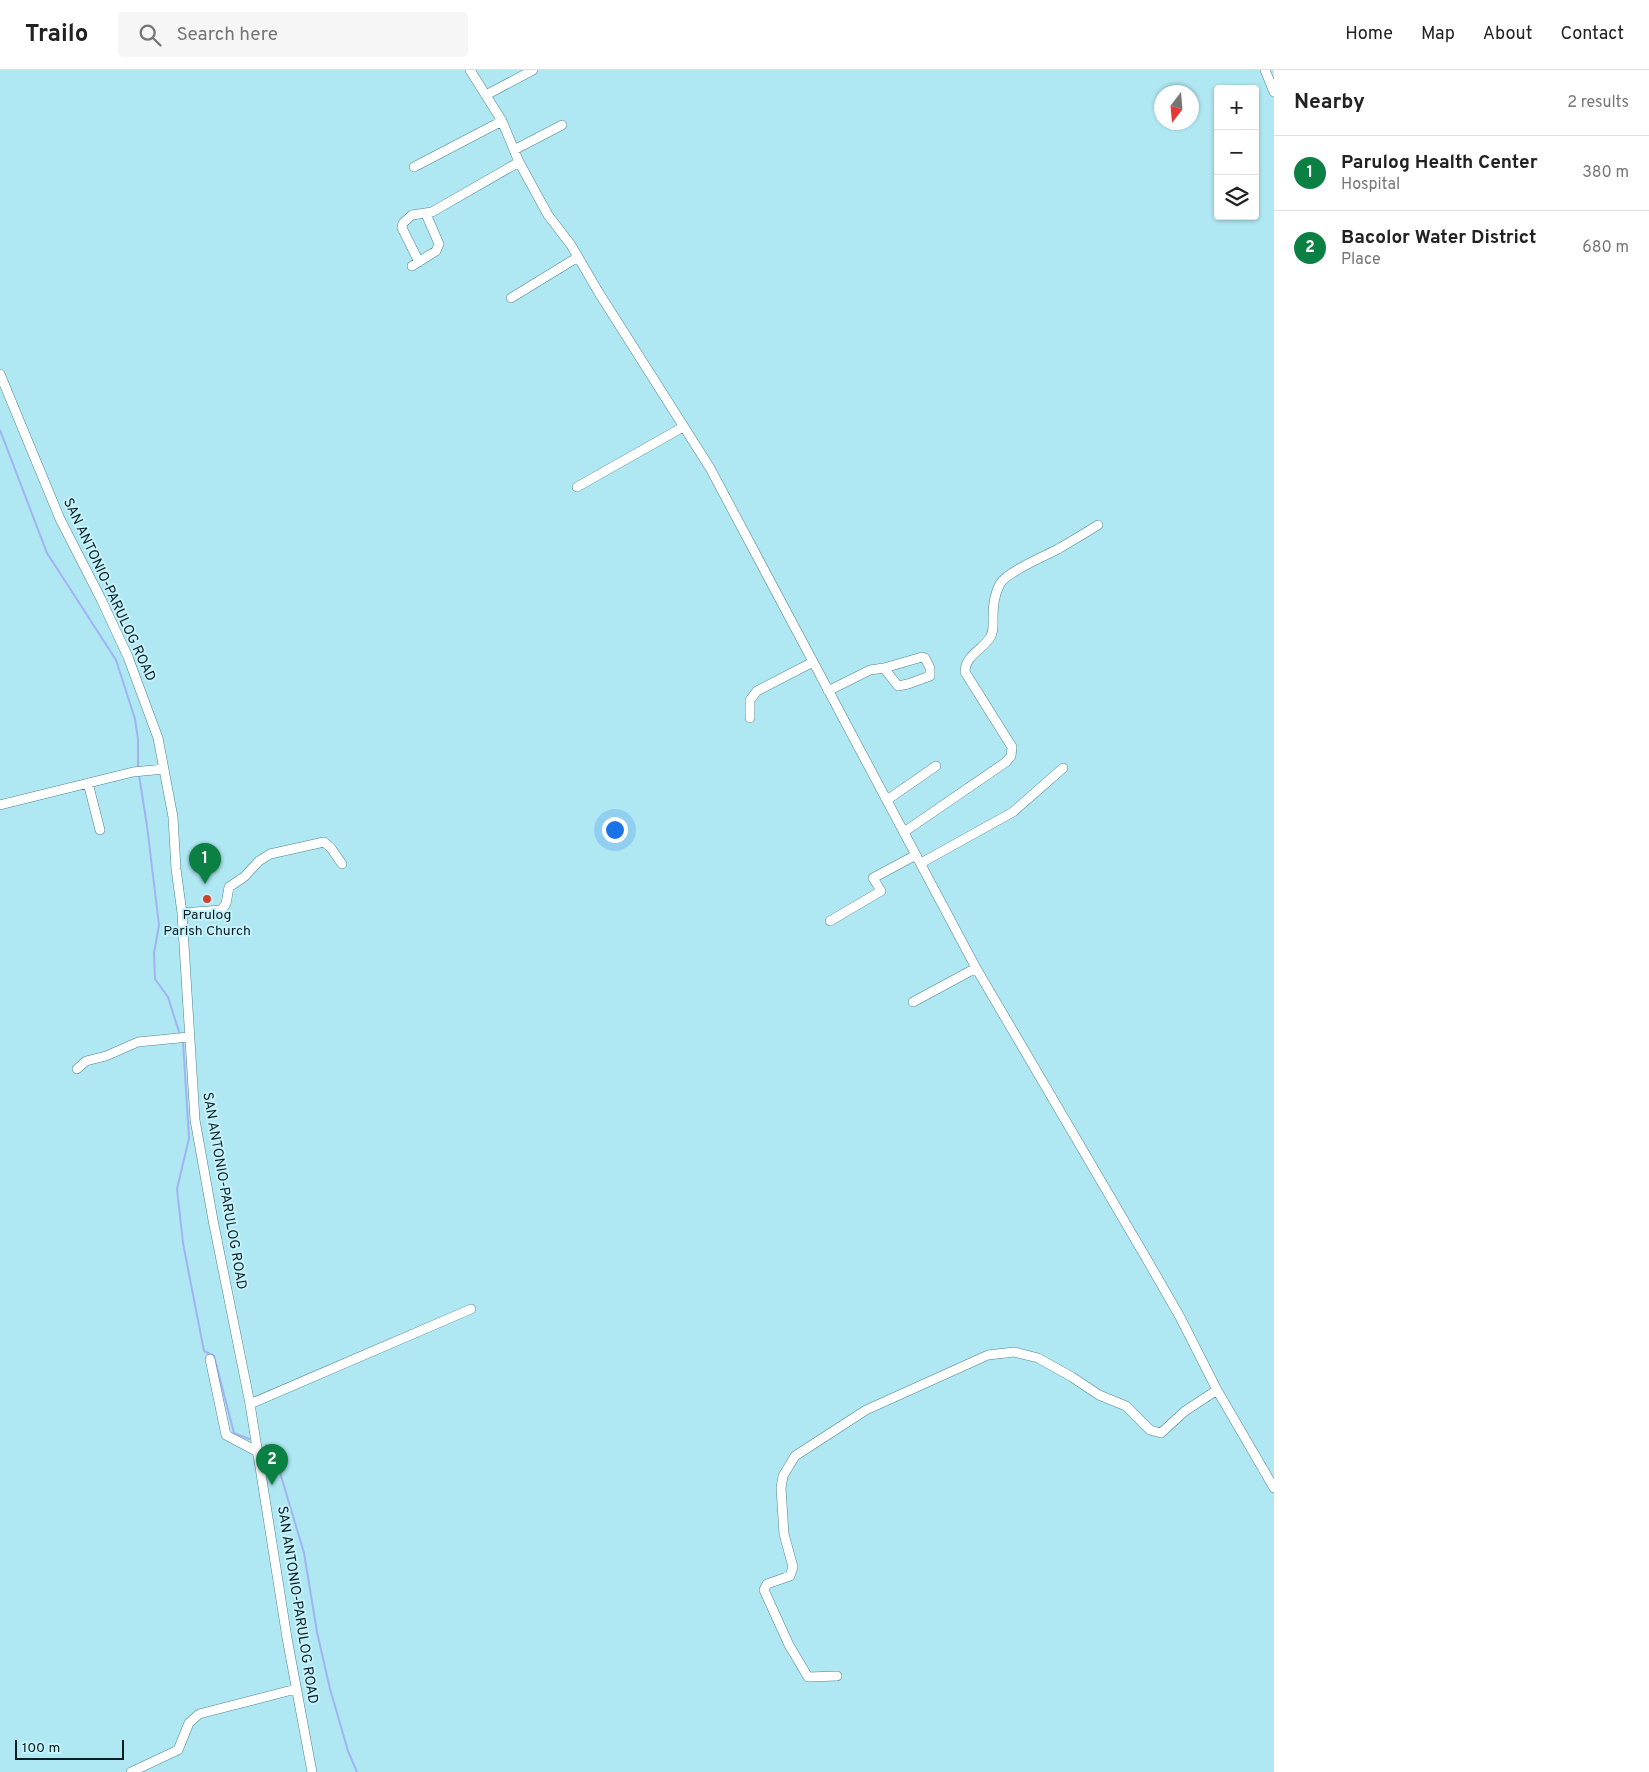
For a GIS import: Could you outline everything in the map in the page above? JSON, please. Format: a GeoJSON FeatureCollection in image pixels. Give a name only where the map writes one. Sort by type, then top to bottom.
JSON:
{"type":"FeatureCollection","features":[{"type":"Feature","properties":{"kind":"street"},"geometry":{"type":"LineString","coordinates":[[470,70],[502,121],[519,162],[548,215],[571,245],[599,293],[710,468],[976,968],[1180,1317],[1217,1390],[1274,1488]]}},
{"type":"Feature","properties":{"kind":"street"},"geometry":{"type":"LineString","coordinates":[[486,95],[533,70]]}},
{"type":"Feature","properties":{"kind":"street"},"geometry":{"type":"LineString","coordinates":[[1265,70],[1274,92]]}},
{"type":"Feature","properties":{"kind":"street"},"geometry":{"type":"LineString","coordinates":[[414,167],[502,121]]}},
{"type":"Feature","properties":{"kind":"street"},"geometry":{"type":"LineString","coordinates":[[514,150],[562,125]]}},
{"type":"Feature","properties":{"kind":"street"},"geometry":{"type":"LineString","coordinates":[[426,214],[439,244],[436,251],[415,264],[402,228],[406,219],[412,215],[426,214],[519,162]]}},
{"type":"Feature","properties":{"kind":"street"},"geometry":{"type":"LineString","coordinates":[[511,298],[578,257]]}},
{"type":"Feature","properties":{"kind":"street","name":"SAN ANTONIO-PARULOG ROAD"},"geometry":{"type":"LineString","coordinates":[[0,374],[60,519],[101,599],[128,658],[158,738],[173,817],[176,869],[182,913],[184,1037],[195,1120],[214,1229],[250,1404],[296,1689],[312,1772]]}},
{"type":"Feature","properties":{"kind":"street"},"geometry":{"type":"LineString","coordinates":[[577,487],[683,427]]}},
{"type":"Feature","properties":{"kind":"street"},"geometry":{"type":"LineString","coordinates":[[904,832],[1012,756],[1012,747],[965,672],[967,661],[992,634],[994,628],[993,616],[1000,582],[1009,574],[1098,525]]}},
{"type":"Feature","properties":{"kind":"street"},"geometry":{"type":"LineString","coordinates":[[828,691],[870,670],[922,657],[925,658],[931,672],[930,676],[902,686],[896,684],[884,668]]}},
{"type":"Feature","properties":{"kind":"street"},"geometry":{"type":"LineString","coordinates":[[750,718],[750,700],[757,691],[813,662]]}},
{"type":"Feature","properties":{"kind":"street"},"geometry":{"type":"LineString","coordinates":[[887,800],[936,766]]}},
{"type":"Feature","properties":{"kind":"street"},"geometry":{"type":"LineString","coordinates":[[830,920],[881,891],[873,878],[919,859],[1013,812],[1064,768]]}},
{"type":"Feature","properties":{"kind":"street"},"geometry":{"type":"LineString","coordinates":[[0,805],[138,772],[164,769]]}},
{"type":"Feature","properties":{"kind":"street"},"geometry":{"type":"LineString","coordinates":[[88,783],[100,830]]}},
{"type":"Feature","properties":{"kind":"street"},"geometry":{"type":"LineString","coordinates":[[182,913],[222,910],[226,904],[229,887],[270,854],[324,842],[332,848],[342,864]]}},
{"type":"Feature","properties":{"kind":"street"},"geometry":{"type":"LineString","coordinates":[[913,1002],[976,968]]}},
{"type":"Feature","properties":{"kind":"street"},"geometry":{"type":"LineString","coordinates":[[77,1069],[86,1061],[106,1056],[138,1042],[184,1037]]}},
{"type":"Feature","properties":{"kind":"street"},"geometry":{"type":"LineString","coordinates":[[250,1404],[471,1309]]}},
{"type":"Feature","properties":{"kind":"street"},"geometry":{"type":"LineString","coordinates":[[837,1676],[808,1677],[789,1645],[764,1590],[767,1584],[790,1576],[793,1567],[784,1534],[781,1488],[783,1476],[795,1456],[866,1410],[988,1356],[1014,1352],[1038,1358],[1099,1395],[1126,1406],[1150,1430],[1161,1433],[1184,1411],[1217,1390]]}},
{"type":"Feature","properties":{"kind":"street"},"geometry":{"type":"LineString","coordinates":[[210,1359],[226,1435],[258,1452]]}},
{"type":"Feature","properties":{"kind":"street"},"geometry":{"type":"LineString","coordinates":[[131,1772],[178,1750],[189,1723],[199,1714],[296,1689]]}},
{"type":"Feature","properties":{"kind":"waterway"},"geometry":{"type":"LineString","coordinates":[[0,430],[47,553],[116,660],[135,719],[138,740],[138,768]]}},
{"type":"Feature","properties":{"kind":"waterway"},"geometry":{"type":"LineString","coordinates":[[139,775],[159,925],[154,953],[155,979],[168,997],[180,1035]]}},
{"type":"Feature","properties":{"kind":"waterway"},"geometry":{"type":"LineString","coordinates":[[183,1042],[189,1138],[177,1189],[183,1243],[204,1351],[214,1356],[234,1433],[249,1439]]}},
{"type":"Feature","properties":{"kind":"waterway"},"geometry":{"type":"LineString","coordinates":[[266,1445],[275,1456],[304,1553],[317,1632],[330,1689],[348,1751],[357,1772]]}},
{"type":"Feature","properties":{"kind":"place","name":"Parulog Health Center"},"geometry":{"type":"Point","coordinates":[205,884]}},
{"type":"Feature","properties":{"kind":"place","name":"Parulog Parish Church"},"geometry":{"type":"Point","coordinates":[207,899]}},
{"type":"Feature","properties":{"kind":"place","name":"Bacolor Water District"},"geometry":{"type":"Point","coordinates":[272,1485]}}]}
